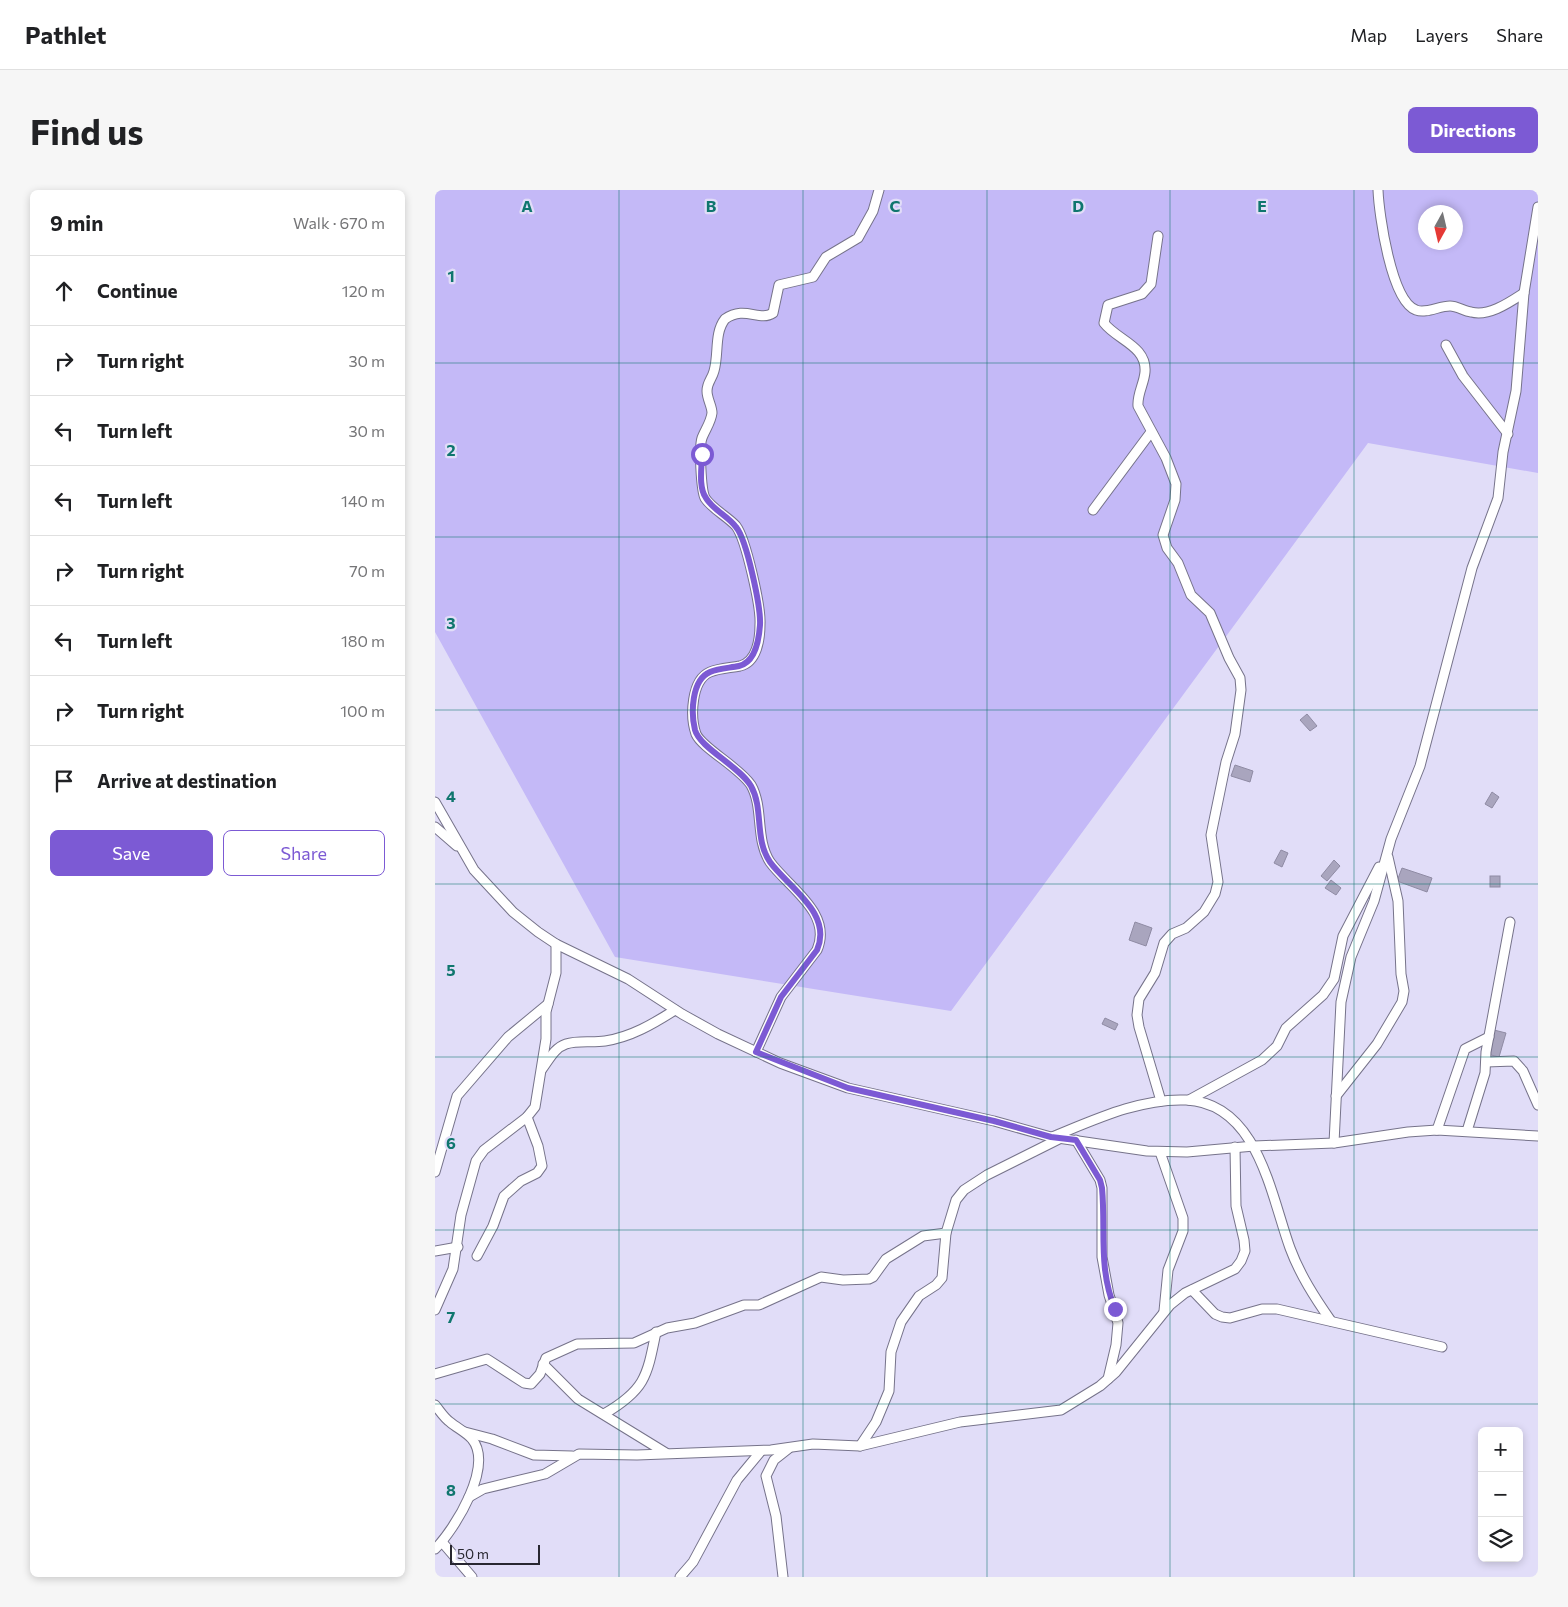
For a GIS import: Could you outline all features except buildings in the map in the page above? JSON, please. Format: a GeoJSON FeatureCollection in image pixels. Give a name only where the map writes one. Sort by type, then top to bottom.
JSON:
{"type":"FeatureCollection","features":[{"type":"Feature","properties":{"kind":"street"},"geometry":{"type":"LineString","coordinates":[[756,1052],[781,997],[817,950],[821,941],[812,910],[796,889],[770,862],[763,848],[755,796],[751,786],[743,776],[700,740],[695,727],[694,698],[703,677],[709,672],[742,666],[753,656],[756,651],[760,625],[757,596],[743,540],[736,526],[705,498],[701,443],[712,414],[707,392],[708,381],[713,374],[720,328],[725,320],[745,312],[764,317],[773,313],[779,285],[813,278],[825,257],[858,238],[873,211],[879,190]]}},
{"type":"Feature","properties":{"kind":"street"},"geometry":{"type":"LineString","coordinates":[[1378,190],[1380,216],[1390,260],[1402,298],[1409,306],[1423,312],[1451,306],[1477,313],[1495,309],[1524,293]]}},
{"type":"Feature","properties":{"kind":"street"},"geometry":{"type":"LineString","coordinates":[[1189,1100],[1262,1060],[1277,1046],[1286,1028],[1323,994],[1333,979],[1343,936],[1372,884],[1420,766],[1467,583],[1498,498],[1502,458],[1516,392],[1524,293],[1538,207]]}},
{"type":"Feature","properties":{"kind":"street"},"geometry":{"type":"LineString","coordinates":[[1158,236],[1151,284],[1147,291],[1107,305],[1104,319],[1107,326],[1138,350],[1145,361],[1146,370],[1138,398],[1138,406],[1166,458],[1176,484],[1175,500],[1163,535],[1167,548],[1181,570],[1191,595],[1210,613],[1229,658],[1240,678],[1241,690],[1235,734],[1226,762],[1211,835],[1218,882],[1215,894],[1203,912],[1185,928],[1172,934],[1164,942],[1155,972],[1139,998],[1139,1027],[1161,1102]]}},
{"type":"Feature","properties":{"kind":"street"},"geometry":{"type":"LineString","coordinates":[[1446,344],[1463,376],[1508,434]]}},
{"type":"Feature","properties":{"kind":"street"},"geometry":{"type":"LineString","coordinates":[[1093,510],[1151,432]]}},
{"type":"Feature","properties":{"kind":"street"},"geometry":{"type":"LineString","coordinates":[[435,802],[474,870],[513,912],[556,944],[628,979],[675,1010],[756,1052],[848,1088],[994,1121],[1051,1137],[1160,1152],[1334,1143],[1408,1132],[1437,1130],[1538,1136]]}},
{"type":"Feature","properties":{"kind":"street"},"geometry":{"type":"LineString","coordinates":[[435,827],[461,849]]}},
{"type":"Feature","properties":{"kind":"street"},"geometry":{"type":"LineString","coordinates":[[1334,1143],[1341,1002],[1349,966],[1374,901],[1391,839]]}},
{"type":"Feature","properties":{"kind":"street"},"geometry":{"type":"LineString","coordinates":[[1336,1096],[1377,1044],[1402,1002],[1404,991],[1401,974],[1398,901],[1387,854]]}},
{"type":"Feature","properties":{"kind":"street"},"geometry":{"type":"LineString","coordinates":[[1467,1131],[1485,1073],[1489,1037],[1510,922]]}},
{"type":"Feature","properties":{"kind":"street"},"geometry":{"type":"LineString","coordinates":[[435,1310],[453,1269],[461,1215],[479,1156],[503,1134],[527,1117],[535,1107],[541,1072],[548,1004],[557,973],[556,944]]}},
{"type":"Feature","properties":{"kind":"street"},"geometry":{"type":"LineString","coordinates":[[435,1172],[457,1096],[508,1038],[548,1004]]}},
{"type":"Feature","properties":{"kind":"street"},"geometry":{"type":"LineString","coordinates":[[541,1072],[555,1051],[565,1044],[605,1041],[622,1036],[647,1028],[675,1010]]}},
{"type":"Feature","properties":{"kind":"street"},"geometry":{"type":"LineString","coordinates":[[1437,1130],[1465,1049],[1489,1037]]}},
{"type":"Feature","properties":{"kind":"street"},"geometry":{"type":"LineString","coordinates":[[1486,1062],[1513,1061],[1523,1071],[1538,1105]]}},
{"type":"Feature","properties":{"kind":"street"},"geometry":{"type":"LineString","coordinates":[[1051,1137],[1099,1118],[1161,1102],[1189,1100],[1215,1108],[1233,1119],[1254,1146],[1291,1249],[1309,1290],[1331,1321]]}},
{"type":"Feature","properties":{"kind":"street"},"geometry":{"type":"LineString","coordinates":[[477,1256],[493,1226],[504,1196],[521,1181],[537,1173],[542,1166],[538,1146],[527,1117]]}},
{"type":"Feature","properties":{"kind":"street"},"geometry":{"type":"LineString","coordinates":[[860,1446],[876,1422],[889,1391],[891,1352],[901,1322],[919,1296],[936,1285],[942,1278],[946,1233],[956,1200],[964,1190],[1003,1167],[1062,1138]]}},
{"type":"Feature","properties":{"kind":"street"},"geometry":{"type":"LineString","coordinates":[[1076,1140],[1100,1180],[1102,1188],[1102,1257],[1109,1295],[1118,1323],[1116,1345],[1108,1379]]}},
{"type":"Feature","properties":{"kind":"street"},"geometry":{"type":"LineString","coordinates":[[461,1431],[492,1439],[534,1455],[573,1456],[589,1453],[637,1455],[761,1451],[823,1443],[860,1446],[960,1422],[1061,1410],[1116,1372],[1164,1311],[1192,1290],[1235,1269],[1245,1251],[1236,1206],[1235,1147]]}},
{"type":"Feature","properties":{"kind":"street"},"geometry":{"type":"LineString","coordinates":[[1160,1152],[1183,1218],[1183,1231],[1168,1270],[1164,1311]]}},
{"type":"Feature","properties":{"kind":"street"},"geometry":{"type":"LineString","coordinates":[[435,1374],[487,1360],[528,1385],[534,1384],[546,1358],[575,1344],[634,1343],[656,1332],[695,1323],[744,1306],[759,1305],[821,1277],[843,1280],[871,1278],[886,1260],[923,1236],[946,1233]]}},
{"type":"Feature","properties":{"kind":"street"},"geometry":{"type":"LineString","coordinates":[[435,1251],[457,1247]]}},
{"type":"Feature","properties":{"kind":"street"},"geometry":{"type":"LineString","coordinates":[[1192,1290],[1215,1314],[1222,1317],[1231,1318],[1262,1309],[1277,1309],[1442,1347]]}},
{"type":"Feature","properties":{"kind":"street"},"geometry":{"type":"LineString","coordinates":[[604,1414],[630,1396],[641,1385],[648,1369],[656,1332]]}},
{"type":"Feature","properties":{"kind":"street"},"geometry":{"type":"LineString","coordinates":[[543,1364],[578,1399],[667,1453]]}},
{"type":"Feature","properties":{"kind":"street"},"geometry":{"type":"LineString","coordinates":[[435,1405],[448,1420],[472,1439],[478,1451],[479,1465],[469,1497],[442,1542],[435,1549]]}},
{"type":"Feature","properties":{"kind":"street"},"geometry":{"type":"LineString","coordinates":[[783,1577],[775,1516],[766,1476],[774,1460],[790,1448]]}},
{"type":"Feature","properties":{"kind":"street"},"geometry":{"type":"LineString","coordinates":[[681,1577],[693,1562],[737,1480],[761,1451]]}},
{"type":"Feature","properties":{"kind":"street"},"geometry":{"type":"LineString","coordinates":[[469,1497],[483,1489],[545,1474],[573,1456]]}},
{"type":"Feature","properties":{"kind":"street"},"geometry":{"type":"LineString","coordinates":[[442,1542],[473,1577]]}},
{"type":"Feature","properties":{"kind":"shaded area"},"geometry":{"type":"Polygon","coordinates":[[[435,190],[1538,190],[1538,473],[1368,443],[951,1011],[615,957],[435,632],[435,190]]]}},
{"type":"Feature","properties":{"kind":"route"},"geometry":{"type":"LineString","coordinates":[[702,454],[702,485],[705,498],[736,526],[743,540],[757,596],[760,625],[756,651],[753,656],[742,666],[709,672],[703,677],[694,698],[695,727],[700,740],[743,776],[751,786],[755,796],[763,848],[770,862],[796,889],[812,910],[821,941],[817,950],[781,997],[756,1052],[848,1088],[994,1121],[1051,1137],[1076,1140],[1100,1180],[1102,1188],[1102,1257],[1109,1295],[1115,1309]]}}]}
